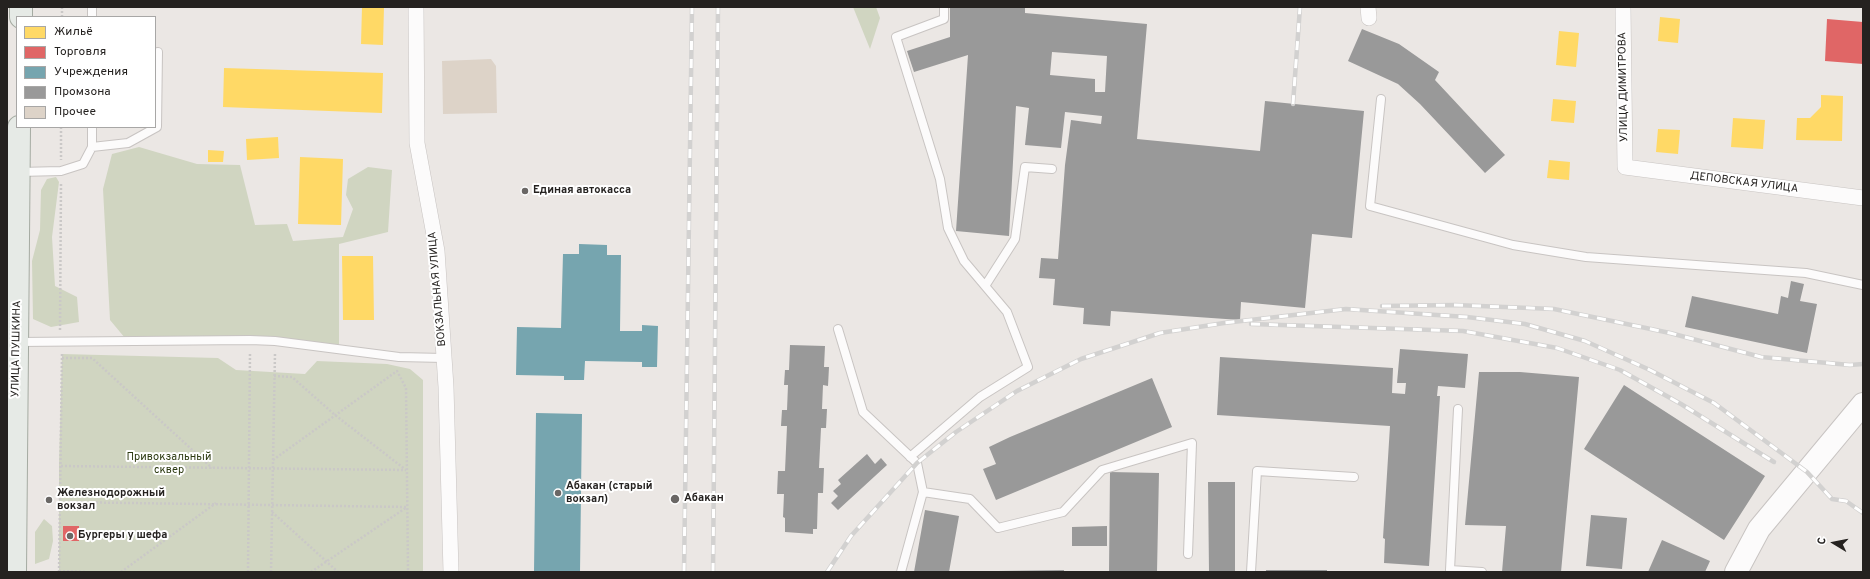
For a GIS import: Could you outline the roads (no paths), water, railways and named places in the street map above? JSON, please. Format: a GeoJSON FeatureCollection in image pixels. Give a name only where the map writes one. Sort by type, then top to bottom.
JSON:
{"type":"FeatureCollection","features":[{"type":"Feature","properties":{"kind":"main road","name":"УЛИЦА ПУШКИНА"},"geometry":{"type":"LineString","coordinates":[[15,572],[11,545],[18,342],[12,319],[12,172],[19,128]]}},
{"type":"Feature","properties":{"kind":"street","name":"ВОКЗАЛЬНАЯ УЛИЦА"},"geometry":{"type":"LineString","coordinates":[[416,7],[417,143],[437,251],[444,358],[451,572]]}},
{"type":"Feature","properties":{"kind":"street","name":"УЛИЦА ДИМИТРОВА"},"geometry":{"type":"LineString","coordinates":[[1623,7],[1625,167]]}},
{"type":"Feature","properties":{"kind":"street","name":"ДЕПОВСКАЯ УЛИЦА"},"geometry":{"type":"LineString","coordinates":[[1625,167],[1863,198]]}},
{"type":"Feature","properties":{"kind":"street"},"geometry":{"type":"LineString","coordinates":[[1736,572],[1759,529],[1863,405]]}},
{"type":"Feature","properties":{"kind":"lane"},"geometry":{"type":"LineString","coordinates":[[910,457],[980,397],[1028,367],[1007,312],[964,261],[948,228],[940,179],[896,37],[944,19],[944,7]]}},
{"type":"Feature","properties":{"kind":"lane"},"geometry":{"type":"LineString","coordinates":[[156,128],[158,52]]}},
{"type":"Feature","properties":{"kind":"lane"},"geometry":{"type":"LineString","coordinates":[[1381,99],[1370,206],[1513,245],[1586,257],[1806,274],[1863,284]]}},
{"type":"Feature","properties":{"kind":"lane"},"geometry":{"type":"LineString","coordinates":[[12,172],[61,171],[83,164],[92,147],[92,128]]}},
{"type":"Feature","properties":{"kind":"lane"},"geometry":{"type":"LineString","coordinates":[[92,147],[128,143],[155,128]]}},
{"type":"Feature","properties":{"kind":"lane"},"geometry":{"type":"LineString","coordinates":[[985,286],[1015,239],[1025,167],[1052,169]]}},
{"type":"Feature","properties":{"kind":"lane"},"geometry":{"type":"LineString","coordinates":[[838,329],[863,412],[917,463],[923,492],[901,572]]}},
{"type":"Feature","properties":{"kind":"lane"},"geometry":{"type":"LineString","coordinates":[[18,342],[61,343],[250,340],[275,341],[399,357],[444,358]]}},
{"type":"Feature","properties":{"kind":"lane"},"geometry":{"type":"LineString","coordinates":[[1458,409],[1450,570],[1482,572]]}},
{"type":"Feature","properties":{"kind":"lane"},"geometry":{"type":"LineString","coordinates":[[923,492],[970,499],[998,528],[1063,512],[1102,470],[1192,443],[1188,554]]}},
{"type":"Feature","properties":{"kind":"lane"},"geometry":{"type":"LineString","coordinates":[[1252,572],[1256,471],[1354,477]]}},
{"type":"Feature","properties":{"kind":"railway"},"geometry":{"type":"LineString","coordinates":[[684,572],[692,7]]}},
{"type":"Feature","properties":{"kind":"railway"},"geometry":{"type":"LineString","coordinates":[[713,572],[718,7]]}},
{"type":"Feature","properties":{"kind":"railway"},"geometry":{"type":"LineString","coordinates":[[1293,104],[1300,7]]}},
{"type":"Feature","properties":{"kind":"railway"},"geometry":{"type":"LineString","coordinates":[[1382,306],[1455,305],[1554,309],[1670,333],[1761,357],[1850,365],[1863,364]]}},
{"type":"Feature","properties":{"kind":"railway"},"geometry":{"type":"LineString","coordinates":[[827,572],[851,536],[917,463],[956,432],[1017,391],[1081,359],[1160,333],[1224,323],[1346,309],[1467,317],[1525,324],[1585,341],[1650,370],[1714,403],[1807,472],[1832,499],[1846,501],[1863,513]]}},
{"type":"Feature","properties":{"kind":"railway"},"geometry":{"type":"LineString","coordinates":[[1251,324],[1463,331],[1557,348],[1620,370],[1681,404],[1774,462]]}},
{"type":"Feature","properties":{"kind":"place","name":"Единая автокасса"},"geometry":{"type":"Point","coordinates":[525,191]}},
{"type":"Feature","properties":{"kind":"place","name":"Абакан (старый вокзал)"},"geometry":{"type":"Point","coordinates":[558,493]}},
{"type":"Feature","properties":{"kind":"place","name":"Абакан"},"geometry":{"type":"Point","coordinates":[675,499]}},
{"type":"Feature","properties":{"kind":"place","name":"Железнодорожный вокзал"},"geometry":{"type":"Point","coordinates":[49,500]}},
{"type":"Feature","properties":{"kind":"place","name":"Бургеры у шефа"},"geometry":{"type":"Point","coordinates":[70,536]}},
{"type":"Feature","properties":{"kind":"park label","name":"Привокзальный сквер"},"geometry":{"type":"Point","coordinates":[169,464]}}]}
